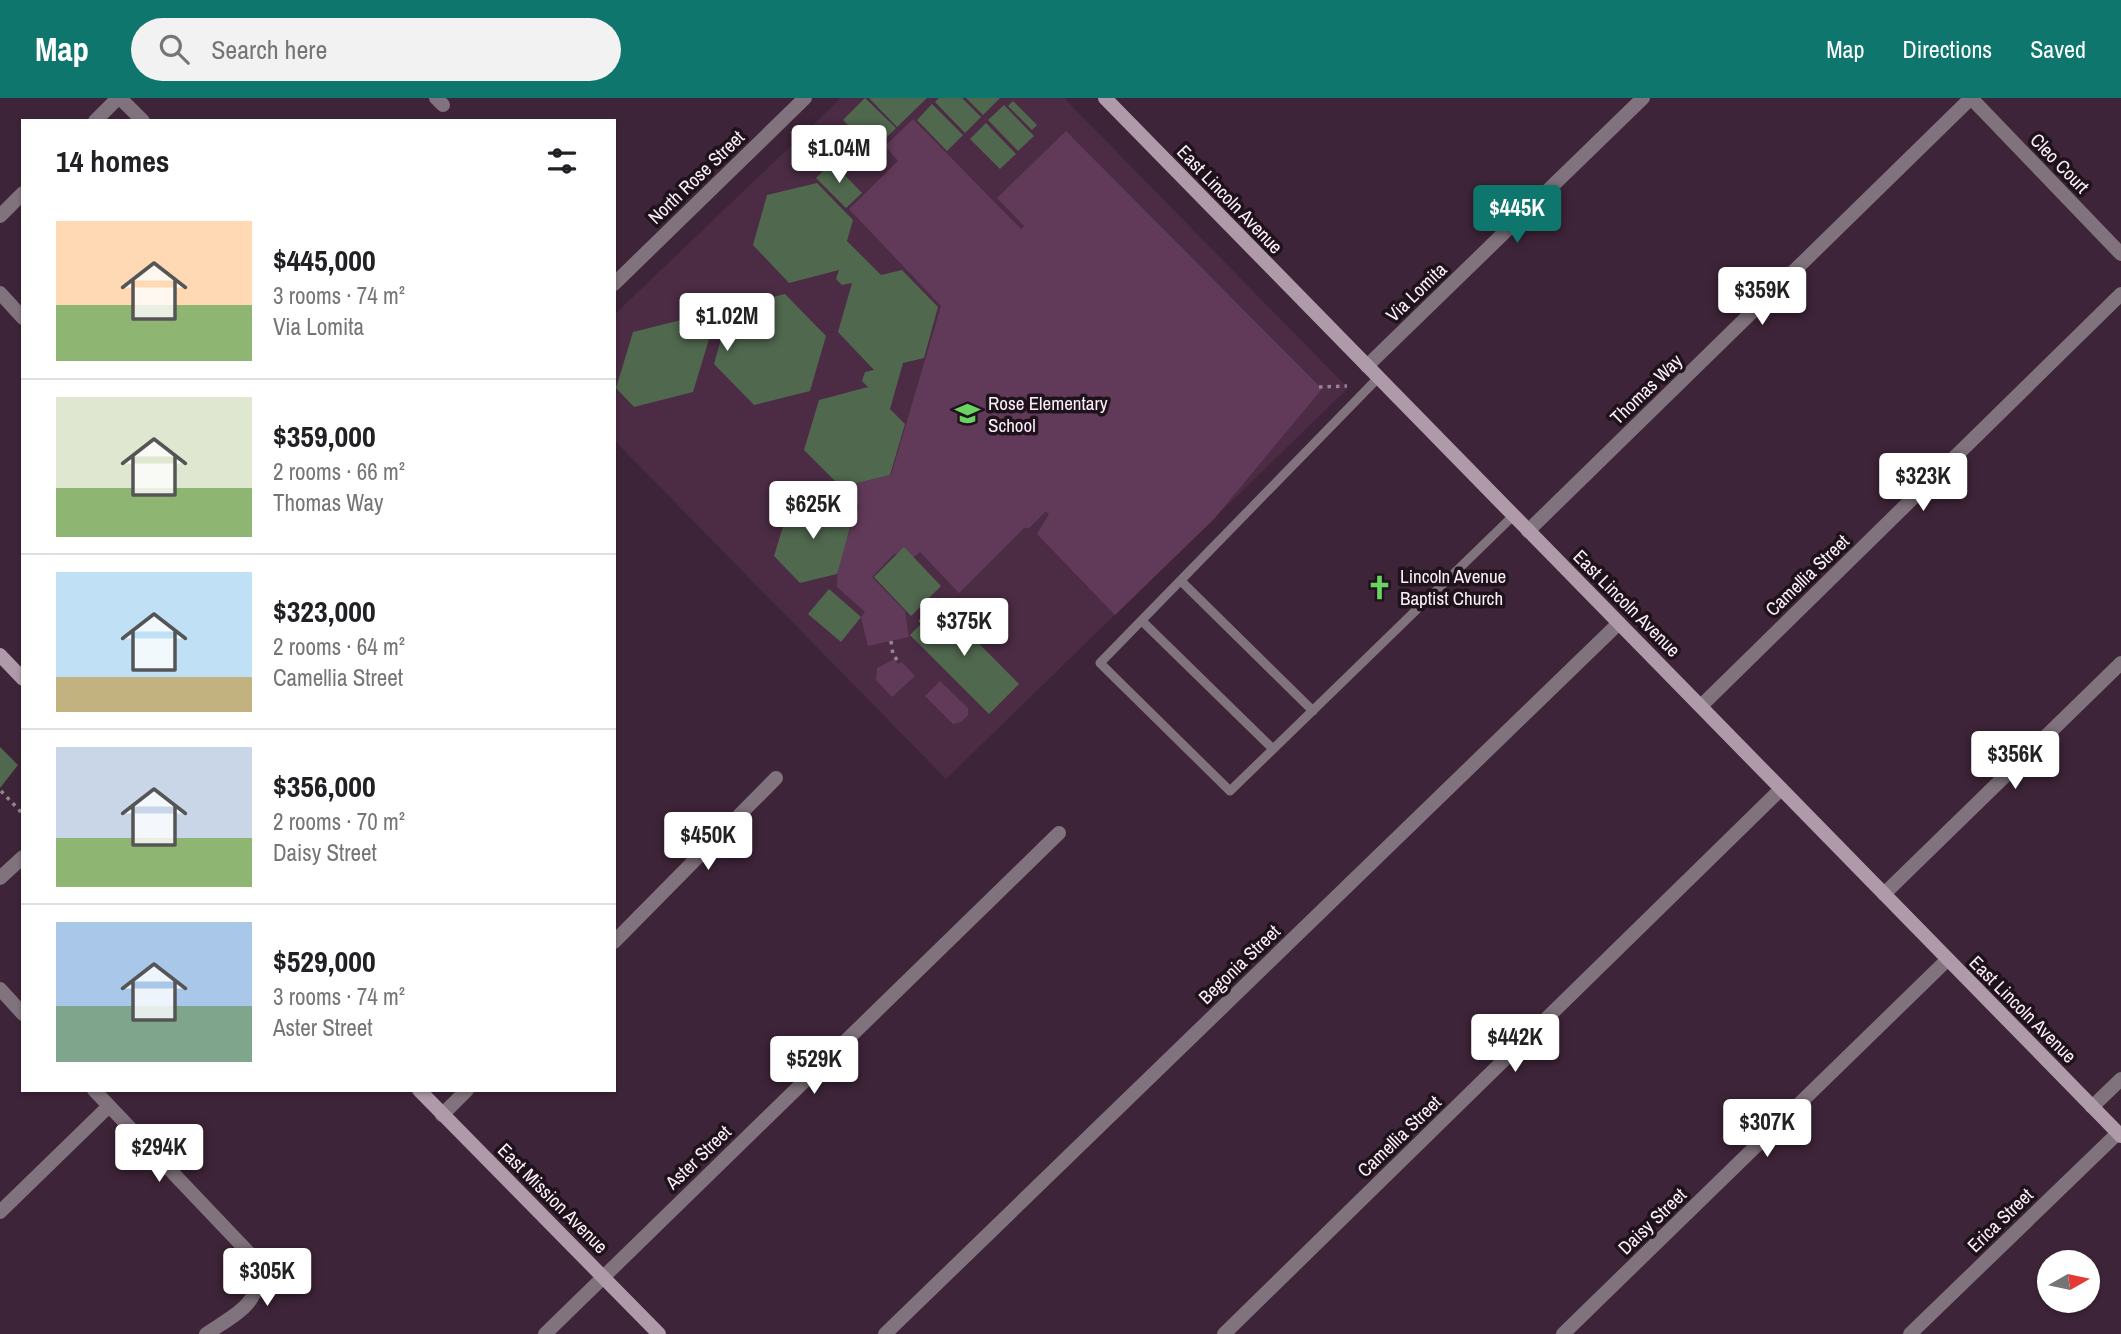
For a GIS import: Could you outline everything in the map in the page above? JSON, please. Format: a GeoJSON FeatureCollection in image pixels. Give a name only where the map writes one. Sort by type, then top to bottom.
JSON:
{"type":"FeatureCollection","features":[{"type":"Feature","properties":{"kind":"main road","name":"East Lincoln Avenue"},"geometry":{"type":"LineString","coordinates":[[1105,98],[2119,1134]]}},
{"type":"Feature","properties":{"kind":"main road"},"geometry":{"type":"LineString","coordinates":[[0,655],[21,677]]}},
{"type":"Feature","properties":{"kind":"main road","name":"East Mission Avenue"},"geometry":{"type":"LineString","coordinates":[[421,1092],[659,1334]]}},
{"type":"Feature","properties":{"kind":"street"},"geometry":{"type":"LineString","coordinates":[[97,119],[119,98],[141,119]]}},
{"type":"Feature","properties":{"kind":"street","name":"North Rose Street"},"geometry":{"type":"LineString","coordinates":[[616,282],[805,98]]}},
{"type":"Feature","properties":{"kind":"street","name":"Via Lomita"},"geometry":{"type":"LineString","coordinates":[[1367,366],[1643,98]]}},
{"type":"Feature","properties":{"kind":"street","name":"Cleo Court"},"geometry":{"type":"LineString","coordinates":[[1971,98],[2121,254]]}},
{"type":"Feature","properties":{"kind":"street","name":"Thomas Way"},"geometry":{"type":"LineString","coordinates":[[1528,531],[1971,98]]}},
{"type":"Feature","properties":{"kind":"street"},"geometry":{"type":"LineString","coordinates":[[0,216],[21,195]]}},
{"type":"Feature","properties":{"kind":"street"},"geometry":{"type":"LineString","coordinates":[[0,293],[21,316]]}},
{"type":"Feature","properties":{"kind":"street","name":"Camellia Street"},"geometry":{"type":"LineString","coordinates":[[1701,706],[2121,295]]}},
{"type":"Feature","properties":{"kind":"street","name":"Begonia Street"},"geometry":{"type":"LineString","coordinates":[[885,1334],[1619,622]]}},
{"type":"Feature","properties":{"kind":"street"},"geometry":{"type":"LineString","coordinates":[[1884,894],[2121,663]]}},
{"type":"Feature","properties":{"kind":"street"},"geometry":{"type":"LineString","coordinates":[[616,940],[776,778]]}},
{"type":"Feature","properties":{"kind":"street","name":"Camellia Street"},"geometry":{"type":"LineString","coordinates":[[1224,1334],[1781,789]]}},
{"type":"Feature","properties":{"kind":"street","name":"Aster Street"},"geometry":{"type":"LineString","coordinates":[[545,1334],[1059,833]]}},
{"type":"Feature","properties":{"kind":"street"},"geometry":{"type":"LineString","coordinates":[[0,878],[21,859]]}},
{"type":"Feature","properties":{"kind":"street","name":"Daisy Street"},"geometry":{"type":"LineString","coordinates":[[1563,1334],[1947,960]]}},
{"type":"Feature","properties":{"kind":"street"},"geometry":{"type":"LineString","coordinates":[[0,989],[21,1012]]}},
{"type":"Feature","properties":{"kind":"street"},"geometry":{"type":"LineString","coordinates":[[2092,1107],[2121,1079]]}},
{"type":"Feature","properties":{"kind":"street"},"geometry":{"type":"LineString","coordinates":[[96,1092],[250,1254],[256,1265],[257,1293],[246,1307],[206,1334]]}},
{"type":"Feature","properties":{"kind":"street"},"geometry":{"type":"LineString","coordinates":[[442,1115],[465,1092]]}},
{"type":"Feature","properties":{"kind":"street"},"geometry":{"type":"LineString","coordinates":[[0,1212],[109,1107]]}},
{"type":"Feature","properties":{"kind":"street","name":"Erica Street"},"geometry":{"type":"LineString","coordinates":[[1910,1334],[2119,1134]]}},
{"type":"Feature","properties":{"kind":"lane"},"geometry":{"type":"LineString","coordinates":[[1378,378],[1100,663],[1230,791],[1513,516]]}},
{"type":"Feature","properties":{"kind":"lane"},"geometry":{"type":"LineString","coordinates":[[1181,581],[1312,711]]}},
{"type":"Feature","properties":{"kind":"lane"},"geometry":{"type":"LineString","coordinates":[[1142,621],[1273,750]]}},
{"type":"Feature","properties":{"kind":"path"},"geometry":{"type":"LineString","coordinates":[[1319,387],[1346,386]]}},
{"type":"Feature","properties":{"kind":"path"},"geometry":{"type":"LineString","coordinates":[[891,641],[893,654],[901,663]]}},
{"type":"Feature","properties":{"kind":"path"},"geometry":{"type":"LineString","coordinates":[[1,791],[21,812]]}},
{"type":"Feature","properties":{"kind":"shaded area","name":"Rose Elementary School"},"geometry":{"type":"Polygon","coordinates":[[[841,98],[1064,98],[1348,388],[946,779],[616,442],[616,313],[841,98]]]}},
{"type":"Feature","properties":{"kind":"shaded area"},"geometry":{"type":"Polygon","coordinates":[[[913,119],[1021,229],[1024,226],[997,198],[1066,131],[1322,389],[1214,519],[1115,615],[1037,534],[1049,514],[1046,511],[1029,528],[1024,528],[959,593],[920,552],[914,557],[894,554],[872,577],[905,611],[909,637],[868,646],[861,617],[865,612],[837,587],[841,556],[859,506],[841,487],[891,475],[941,306],[849,209],[898,161],[885,146],[913,119]]]}},
{"type":"Feature","properties":{"kind":"shaded area"},"geometry":{"type":"Polygon","coordinates":[[[894,659],[898,664],[902,662],[915,676],[892,697],[876,680],[877,668],[894,659]]]}},
{"type":"Feature","properties":{"kind":"shaded area"},"geometry":{"type":"Polygon","coordinates":[[[940,681],[968,708],[968,715],[961,722],[953,724],[925,696],[940,681]]]}},
{"type":"Feature","properties":{"kind":"building"},"geometry":{"type":"Polygon","coordinates":[[[865,98],[896,128],[873,151],[843,120],[865,98]]]}},
{"type":"Feature","properties":{"kind":"building"},"geometry":{"type":"Polygon","coordinates":[[[869,98],[927,98],[897,127],[869,98]]]}},
{"type":"Feature","properties":{"kind":"building"},"geometry":{"type":"Polygon","coordinates":[[[939,98],[962,98],[981,117],[965,133],[935,102],[939,98]]]}},
{"type":"Feature","properties":{"kind":"building"},"geometry":{"type":"Polygon","coordinates":[[[966,98],[1000,98],[983,115],[966,98]]]}},
{"type":"Feature","properties":{"kind":"building"},"geometry":{"type":"Polygon","coordinates":[[[1013,101],[1037,125],[1032,130],[1008,106],[1013,101]]]}},
{"type":"Feature","properties":{"kind":"building"},"geometry":{"type":"Polygon","coordinates":[[[932,104],[963,135],[947,151],[917,120],[932,104]]]}},
{"type":"Feature","properties":{"kind":"building"},"geometry":{"type":"Polygon","coordinates":[[[1004,105],[1034,136],[1018,151],[988,120],[1004,105]]]}},
{"type":"Feature","properties":{"kind":"building"},"geometry":{"type":"Polygon","coordinates":[[[986,123],[1016,154],[1000,169],[970,139],[986,123]]]}},
{"type":"Feature","properties":{"kind":"building"},"geometry":{"type":"Polygon","coordinates":[[[837,126],[865,155],[857,163],[829,134],[837,126]]]}},
{"type":"Feature","properties":{"kind":"building"},"geometry":{"type":"Polygon","coordinates":[[[815,139],[831,155],[815,171],[799,155],[815,139]]]}},
{"type":"Feature","properties":{"kind":"building"},"geometry":{"type":"Polygon","coordinates":[[[832,162],[862,193],[846,208],[816,178],[832,162]]]}},
{"type":"Feature","properties":{"kind":"building"},"geometry":{"type":"Polygon","coordinates":[[[817,183],[853,220],[847,241],[881,275],[902,270],[938,307],[924,358],[903,363],[890,409],[905,424],[890,475],[841,487],[804,450],[819,400],[868,387],[862,381],[865,372],[874,370],[838,332],[852,283],[842,285],[836,279],[839,270],[789,283],[753,245],[767,195],[817,183]]]}},
{"type":"Feature","properties":{"kind":"building"},"geometry":{"type":"Polygon","coordinates":[[[785,294],[826,336],[810,391],[754,405],[714,364],[724,328],[706,333],[710,336],[693,392],[634,407],[616,388],[633,332],[785,294]]]}},
{"type":"Feature","properties":{"kind":"building"},"geometry":{"type":"Polygon","coordinates":[[[825,498],[851,524],[837,574],[800,583],[774,556],[789,507],[825,498]]]}},
{"type":"Feature","properties":{"kind":"building"},"geometry":{"type":"Polygon","coordinates":[[[904,547],[941,586],[911,616],[874,577],[904,547]]]}},
{"type":"Feature","properties":{"kind":"building"},"geometry":{"type":"Polygon","coordinates":[[[829,589],[861,617],[841,642],[808,614],[829,589]]]}},
{"type":"Feature","properties":{"kind":"building"},"geometry":{"type":"Polygon","coordinates":[[[937,601],[1019,684],[989,714],[910,635],[921,624],[918,621],[937,601]]]}},
{"type":"Feature","properties":{"kind":"building"},"geometry":{"type":"Polygon","coordinates":[[[0,747],[18,765],[0,788],[0,747]]]}},
{"type":"Feature","properties":{"kind":"place","name":"Rose Elementary School"},"geometry":{"type":"Point","coordinates":[968,414]}},
{"type":"Feature","properties":{"kind":"place","name":"Lincoln Avenue Baptist Church"},"geometry":{"type":"Point","coordinates":[1380,587]}}]}
